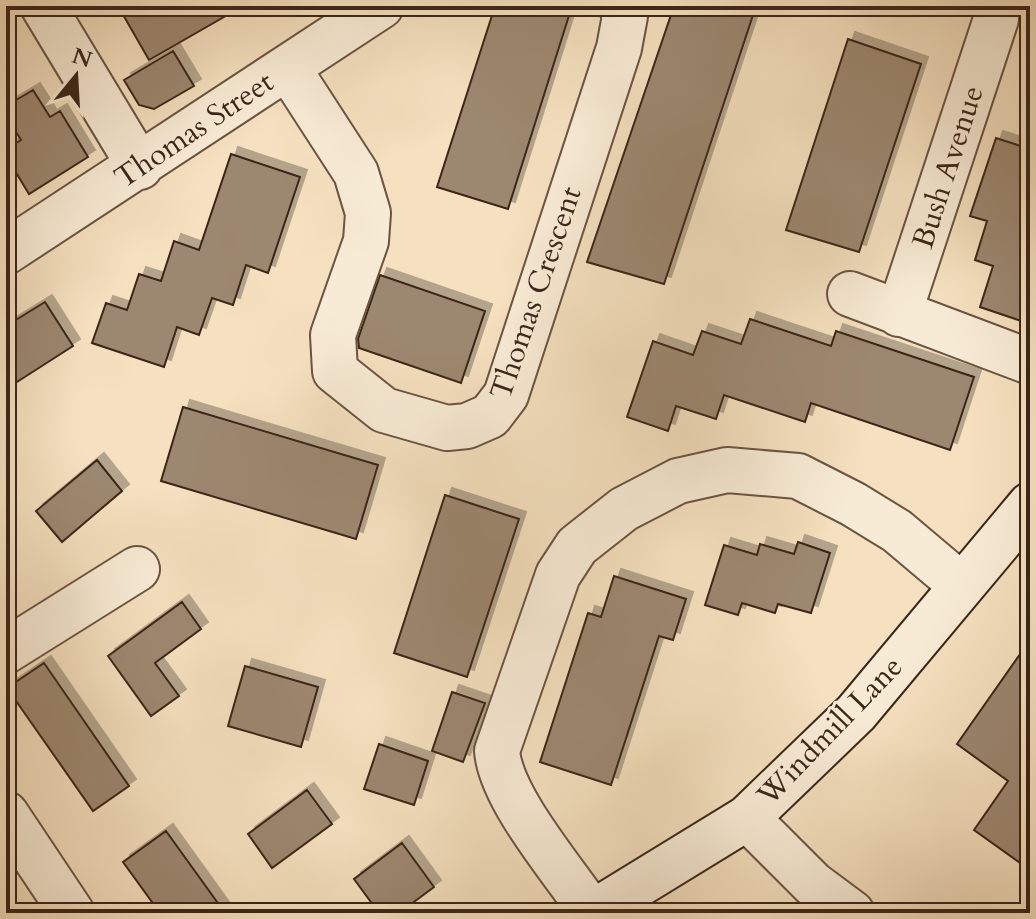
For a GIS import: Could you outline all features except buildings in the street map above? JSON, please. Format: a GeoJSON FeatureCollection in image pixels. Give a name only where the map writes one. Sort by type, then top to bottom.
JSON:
{"type":"FeatureCollection","features":[{"type":"Feature","properties":{"kind":"street"},"geometry":{"type":"LineString","coordinates":[[43,6],[140,167]]}},
{"type":"Feature","properties":{"kind":"street","name":"Thomas Street"},"geometry":{"type":"LineString","coordinates":[[6,252],[140,167],[203,121],[381,6]]}},
{"type":"Feature","properties":{"kind":"street","name":"Thomas Crescent"},"geometry":{"type":"LineString","coordinates":[[288,68],[356,173],[368,213],[366,241],[333,335],[335,371],[384,410],[447,428],[467,426],[490,416],[506,395],[619,48],[625,16],[621,6]]}},
{"type":"Feature","properties":{"kind":"street","name":"Bush Avenue"},"geometry":{"type":"LineString","coordinates":[[899,314],[998,19]]}},
{"type":"Feature","properties":{"kind":"street"},"geometry":{"type":"LineString","coordinates":[[850,294],[1030,362]]}},
{"type":"Feature","properties":{"kind":"street"},"geometry":{"type":"LineString","coordinates":[[592,913],[509,792],[499,768],[497,751],[558,575],[577,546],[624,509],[678,481],[727,470],[798,476],[897,531],[961,585]]}},
{"type":"Feature","properties":{"kind":"street","name":"Windmill Lane"},"geometry":{"type":"LineString","coordinates":[[592,913],[747,818],[856,713],[1030,505]]}},
{"type":"Feature","properties":{"kind":"street"},"geometry":{"type":"LineString","coordinates":[[6,651],[137,569]]}},
{"type":"Feature","properties":{"kind":"street"},"geometry":{"type":"LineString","coordinates":[[6,814],[72,913]]}},
{"type":"Feature","properties":{"kind":"street"},"geometry":{"type":"LineString","coordinates":[[747,818],[813,884],[852,913]]}}]}
